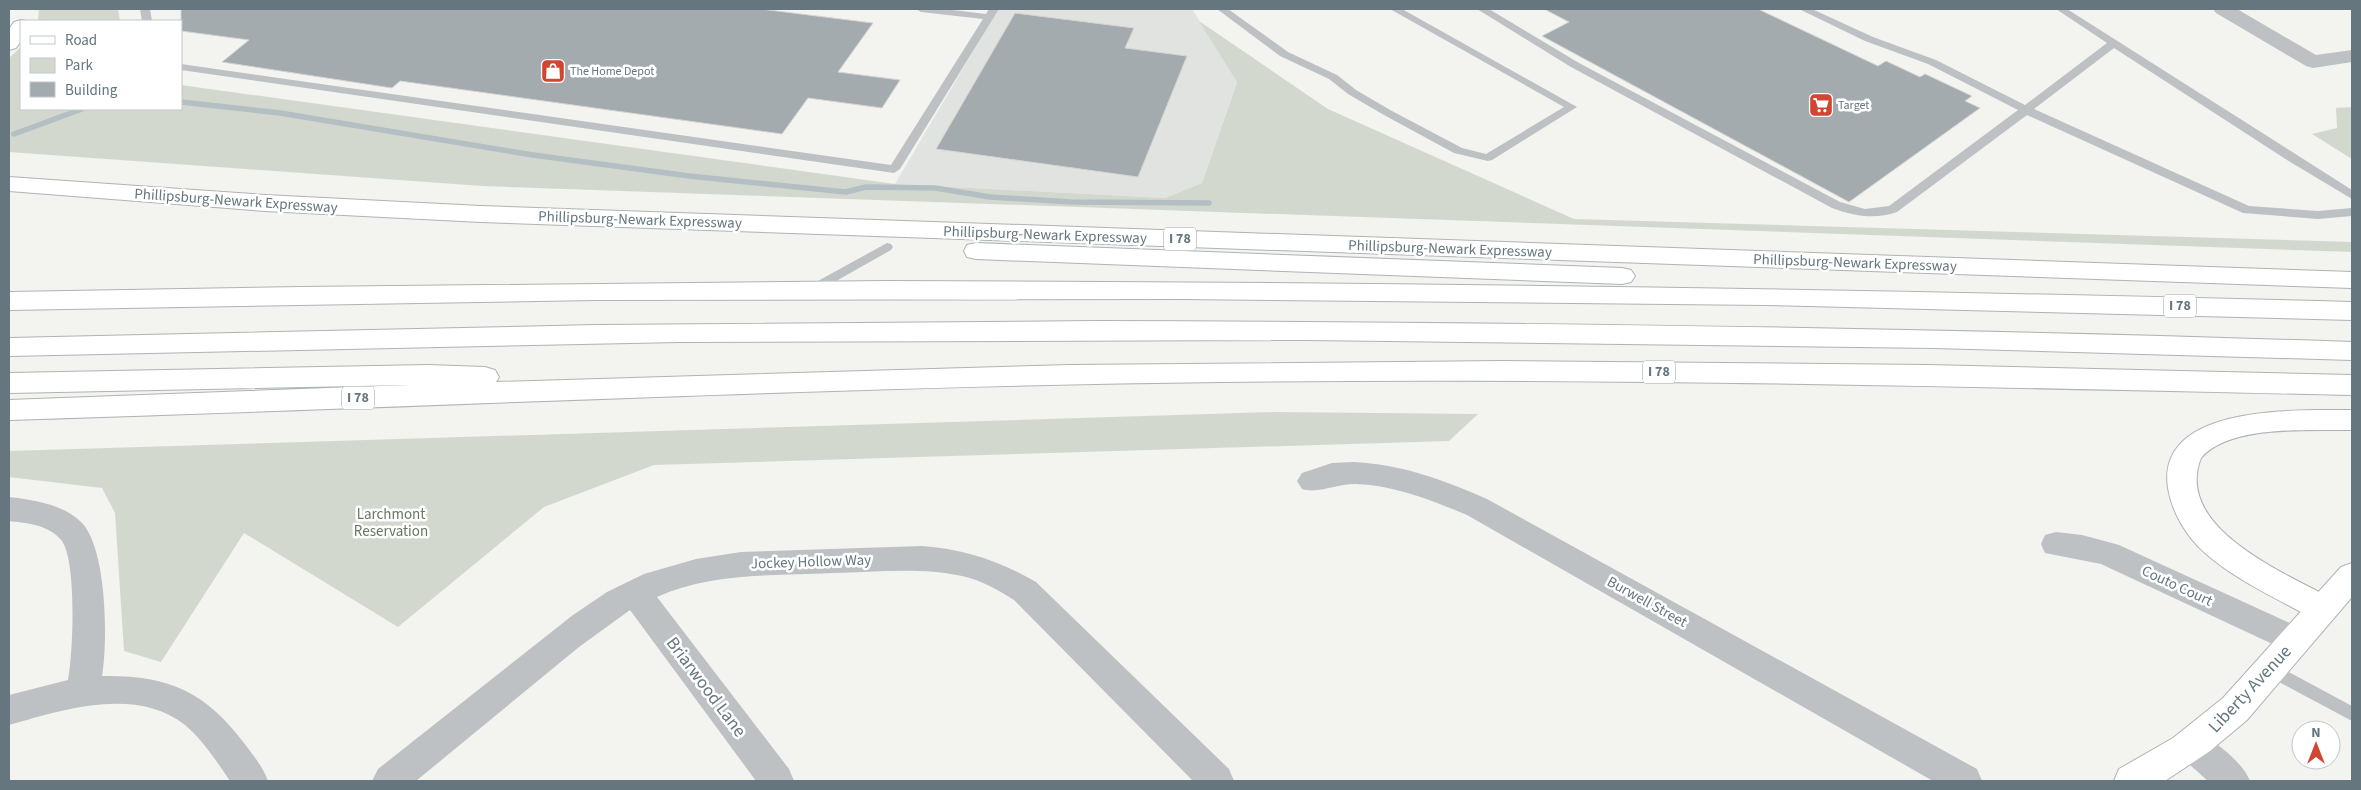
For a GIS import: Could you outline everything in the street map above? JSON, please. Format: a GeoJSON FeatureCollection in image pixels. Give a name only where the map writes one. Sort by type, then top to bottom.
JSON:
{"type":"FeatureCollection","features":[{"type":"Feature","properties":{"kind":"main road"},"geometry":{"type":"LineString","coordinates":[[9,44],[20,28]]}},
{"type":"Feature","properties":{"kind":"main road","name":"Phillipsburg-Newark Expressway"},"geometry":{"type":"LineString","coordinates":[[9,184],[274,204],[554,218],[2352,280]]}},
{"type":"Feature","properties":{"kind":"main road"},"geometry":{"type":"LineString","coordinates":[[554,218],[718,237],[888,247],[1848,285],[2008,302]]}},
{"type":"Feature","properties":{"kind":"main road","name":"I 78"},"geometry":{"type":"LineString","coordinates":[[9,301],[475,293],[810,290],[1395,292],[2008,302],[2352,311]]}},
{"type":"Feature","properties":{"kind":"main road"},"geometry":{"type":"LineString","coordinates":[[9,347],[685,333],[1338,331],[1832,337],[2352,350]]}},
{"type":"Feature","properties":{"kind":"main road","name":"I 78"},"geometry":{"type":"LineString","coordinates":[[9,410],[1102,374],[1337,371],[1896,374],[2352,385]]}},
{"type":"Feature","properties":{"kind":"main road"},"geometry":{"type":"LineString","coordinates":[[9,383],[428,374],[706,386]]}},
{"type":"Feature","properties":{"kind":"main road"},"geometry":{"type":"LineString","coordinates":[[2323,609],[2235,558],[2204,532],[2188,507],[2183,493],[2183,469],[2186,457],[2194,446],[2223,432],[2266,422],[2352,420]]}},
{"type":"Feature","properties":{"kind":"main road","name":"Liberty Avenue"},"geometry":{"type":"LineString","coordinates":[[2131,781],[2193,746],[2235,709],[2352,576]]}},
{"type":"Feature","properties":{"kind":"street"},"geometry":{"type":"LineString","coordinates":[[2223,9],[2313,62],[2352,56]]}},
{"type":"Feature","properties":{"kind":"street","name":"Burwell Street"},"geometry":{"type":"LineString","coordinates":[[1312,481],[1333,474],[1378,476],[1429,488],[1477,507],[1965,781]]}},
{"type":"Feature","properties":{"kind":"street"},"geometry":{"type":"LineString","coordinates":[[9,509],[35,512],[57,520],[73,533],[78,541],[84,560],[88,658],[82,691]]}},
{"type":"Feature","properties":{"kind":"street","name":"Couto Court"},"geometry":{"type":"LineString","coordinates":[[2056,544],[2082,547],[2108,554],[2294,640]]}},
{"type":"Feature","properties":{"kind":"street","name":"Jockey Hollow Way"},"geometry":{"type":"LineString","coordinates":[[390,781],[567,637],[635,592],[672,577],[715,567],[928,558],[983,568],[1008,579],[1025,591],[1216,781]]}},
{"type":"Feature","properties":{"kind":"street","name":"Briarwood Lane"},"geometry":{"type":"LineString","coordinates":[[635,592],[777,781]]}},
{"type":"Feature","properties":{"kind":"street"},"geometry":{"type":"LineString","coordinates":[[9,710],[82,691],[125,690],[160,696],[189,709],[216,737],[251,781]]}},
{"type":"Feature","properties":{"kind":"street"},"geometry":{"type":"LineString","coordinates":[[2193,746],[2233,781]]}},
{"type":"Feature","properties":{"kind":"lane"},"geometry":{"type":"LineString","coordinates":[[182,67],[894,169],[991,13],[920,9]]}},
{"type":"Feature","properties":{"kind":"lane"},"geometry":{"type":"LineString","coordinates":[[1222,9],[1284,54],[1333,77],[1352,92],[1458,151],[1488,158],[1572,107],[1395,9]]}},
{"type":"Feature","properties":{"kind":"lane"},"geometry":{"type":"LineString","coordinates":[[1482,9],[1592,74],[1836,205],[1860,212],[1880,213],[1893,209],[2113,44]]}},
{"type":"Feature","properties":{"kind":"lane"},"geometry":{"type":"LineString","coordinates":[[1804,9],[1869,40],[1932,62],[2026,110],[2247,210],[2318,215],[2352,212]]}},
{"type":"Feature","properties":{"kind":"lane"},"geometry":{"type":"LineString","coordinates":[[2060,9],[2352,195]]}},
{"type":"Feature","properties":{"kind":"lane"},"geometry":{"type":"LineString","coordinates":[[810,290],[888,247]]}},
{"type":"Feature","properties":{"kind":"lane"},"geometry":{"type":"LineString","coordinates":[[2270,669],[2352,714]]}},
{"type":"Feature","properties":{"kind":"shaded area"},"geometry":{"type":"Polygon","coordinates":[[[998,9],[1192,9],[1237,81],[1202,183],[1165,198],[895,184],[998,9]]]}},
{"type":"Feature","properties":{"kind":"green space"},"geometry":{"type":"Polygon","coordinates":[[[39,9],[118,9],[120,20],[38,20],[39,9]]]}},
{"type":"Feature","properties":{"kind":"green space"},"geometry":{"type":"Polygon","coordinates":[[[1199,21],[1328,109],[1574,219],[2352,242],[2352,252],[482,186],[9,152],[9,58],[20,48],[20,110],[182,110],[182,85],[895,184],[1165,198],[1202,183],[1237,82],[1199,21]]]}},
{"type":"Feature","properties":{"kind":"green space"},"geometry":{"type":"Polygon","coordinates":[[[2352,107],[2352,159],[2312,134],[2337,128],[2336,108],[2352,107]]]}},
{"type":"Feature","properties":{"kind":"green space","name":"Larchmont Reservation"},"geometry":{"type":"Polygon","coordinates":[[[1276,412],[1478,414],[1449,441],[654,465],[544,507],[398,627],[244,533],[161,662],[124,651],[115,513],[102,488],[9,477],[9,451],[1276,412]]]}},
{"type":"Feature","properties":{"kind":"building","name":"The Home Depot"},"geometry":{"type":"Polygon","coordinates":[[[181,9],[761,9],[873,23],[838,72],[900,80],[882,108],[808,98],[782,134],[400,81],[392,88],[222,62],[249,40],[182,31],[181,9]]]}},
{"type":"Feature","properties":{"kind":"building","name":"Target"},"geometry":{"type":"Polygon","coordinates":[[[1544,9],[1758,9],[1878,66],[1886,61],[1920,77],[1925,74],[1972,96],[1965,101],[1980,108],[1849,202],[1542,36],[1569,22],[1544,9]]]}},
{"type":"Feature","properties":{"kind":"building"},"geometry":{"type":"Polygon","coordinates":[[[1015,13],[1134,28],[1125,48],[1187,56],[1138,177],[936,149],[1015,13]]]}},
{"type":"Feature","properties":{"kind":"waterway"},"geometry":{"type":"LineString","coordinates":[[182,102],[280,113],[533,155],[689,176],[846,192],[866,187],[935,188],[990,197],[1071,202],[1209,203]]}},
{"type":"Feature","properties":{"kind":"waterway"},"geometry":{"type":"LineString","coordinates":[[14,134],[79,110]]}},
{"type":"Feature","properties":{"kind":"place","name":"The Home Depot"},"geometry":{"type":"Point","coordinates":[553,71]}},
{"type":"Feature","properties":{"kind":"place","name":"Target"},"geometry":{"type":"Point","coordinates":[1821,105]}}]}
